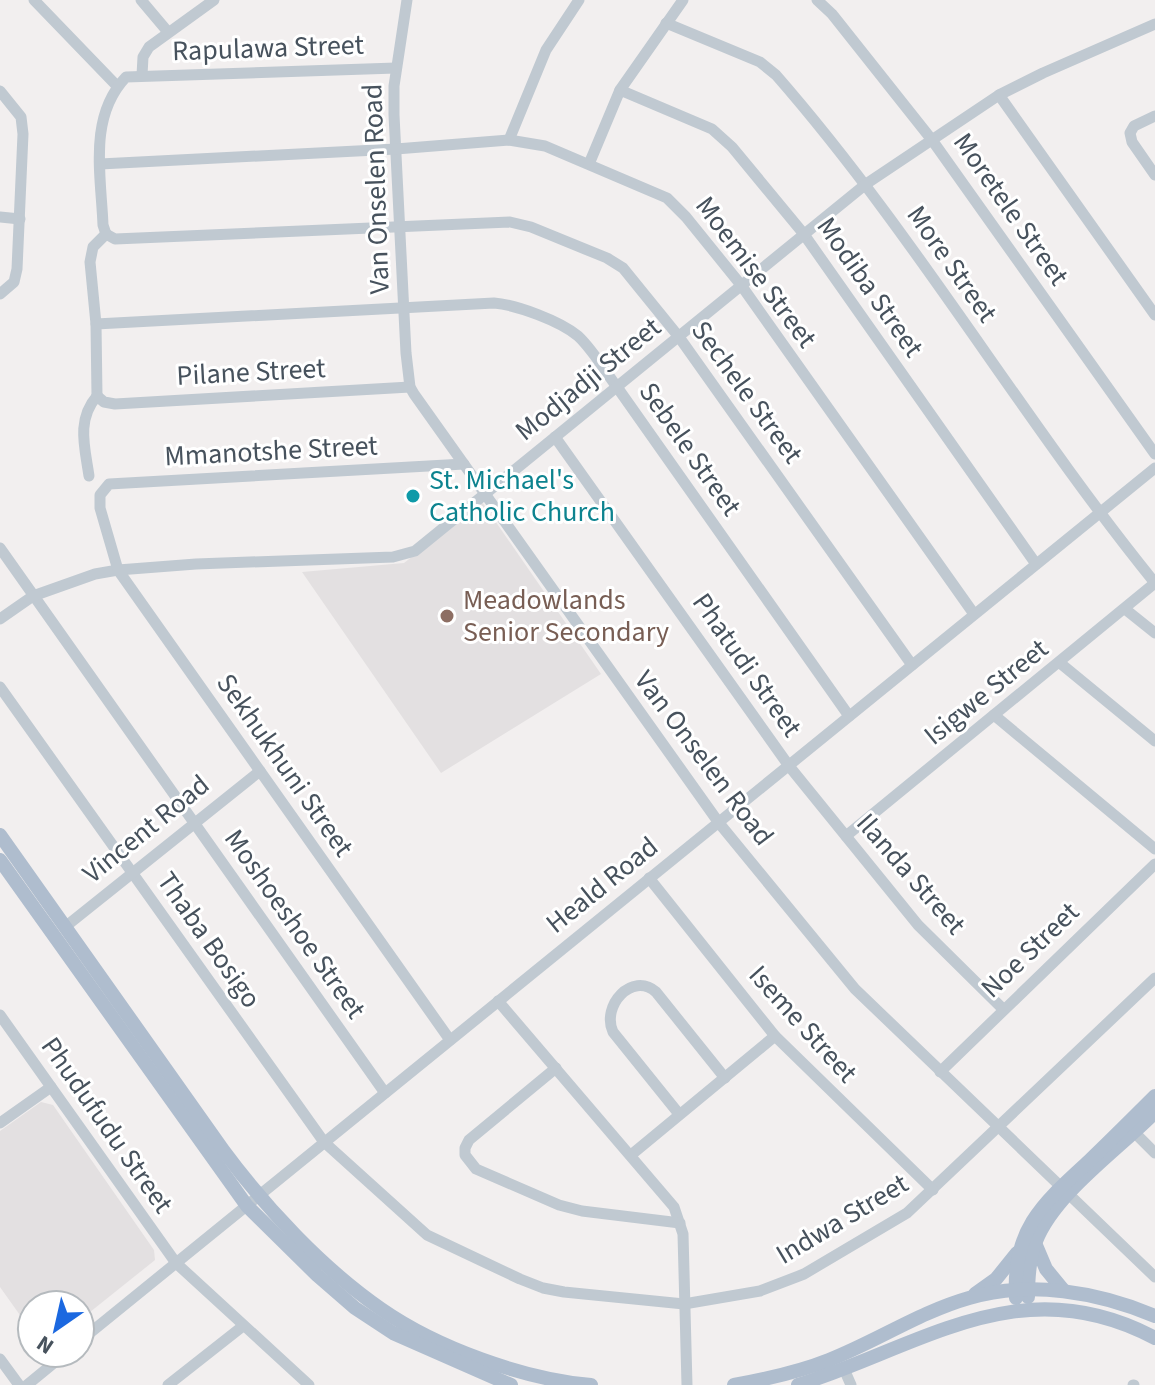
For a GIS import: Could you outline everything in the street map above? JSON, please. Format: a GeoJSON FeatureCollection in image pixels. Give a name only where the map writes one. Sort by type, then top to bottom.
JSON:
{"type":"FeatureCollection","features":[{"type":"Feature","properties":{"kind":"main road"},"geometry":{"type":"LineString","coordinates":[[0,835],[252,1202],[354,1288],[406,1324],[514,1372],[591,1385]]}},
{"type":"Feature","properties":{"kind":"main road"},"geometry":{"type":"LineString","coordinates":[[0,860],[252,1202],[317,1275],[355,1308],[393,1333],[511,1385]]}},
{"type":"Feature","properties":{"kind":"main road"},"geometry":{"type":"LineString","coordinates":[[1022,1291],[1035,1242],[1064,1191],[1155,1096]]}},
{"type":"Feature","properties":{"kind":"main road"},"geometry":{"type":"LineString","coordinates":[[972,1297],[996,1279],[1018,1251],[1036,1214],[1092,1171],[1155,1112]]}},
{"type":"Feature","properties":{"kind":"main road"},"geometry":{"type":"LineString","coordinates":[[1035,1242],[1046,1269],[1064,1291]]}},
{"type":"Feature","properties":{"kind":"main road"},"geometry":{"type":"LineString","coordinates":[[1018,1251],[1023,1310]]}},
{"type":"Feature","properties":{"kind":"main road"},"geometry":{"type":"LineString","coordinates":[[734,1385],[766,1380],[828,1360],[920,1316],[972,1297],[1022,1291],[1064,1291],[1119,1302],[1155,1316]]}},
{"type":"Feature","properties":{"kind":"main road"},"geometry":{"type":"LineString","coordinates":[[798,1385],[937,1331],[981,1317],[1023,1310],[1056,1309],[1088,1314],[1118,1322],[1155,1338]]}},
{"type":"Feature","properties":{"kind":"street"},"geometry":{"type":"LineString","coordinates":[[34,0],[117,86]]}},
{"type":"Feature","properties":{"kind":"street"},"geometry":{"type":"LineString","coordinates":[[141,0],[168,32]]}},
{"type":"Feature","properties":{"kind":"street"},"geometry":{"type":"LineString","coordinates":[[89,476],[82,432],[86,414],[97,396],[96,324],[90,262],[93,247],[106,234],[99,135],[117,86],[126,77],[142,75],[143,57],[149,47],[214,0]]}},
{"type":"Feature","properties":{"kind":"street","name":"Van Onselen Road"},"geometry":{"type":"LineString","coordinates":[[407,0],[394,86],[399,228],[410,387],[719,823],[855,989],[1155,1277]]}},
{"type":"Feature","properties":{"kind":"street"},"geometry":{"type":"LineString","coordinates":[[509,140],[551,40],[579,0]]}},
{"type":"Feature","properties":{"kind":"street"},"geometry":{"type":"LineString","coordinates":[[589,164],[620,90],[683,0]]}},
{"type":"Feature","properties":{"kind":"street","name":"Moretele Street"},"geometry":{"type":"LineString","coordinates":[[817,0],[832,14],[932,140],[1155,454]]}},
{"type":"Feature","properties":{"kind":"street","name":"More Street"},"geometry":{"type":"LineString","coordinates":[[666,23],[767,67],[791,92],[866,184],[1099,514],[1155,583]]}},
{"type":"Feature","properties":{"kind":"street","name":"Modjadji Street"},"geometry":{"type":"LineString","coordinates":[[0,619],[33,596],[95,574],[118,570],[393,557],[415,551],[866,184],[999,95],[1155,24]]}},
{"type":"Feature","properties":{"kind":"street","name":"Rapulawa Street"},"geometry":{"type":"LineString","coordinates":[[142,75],[396,68]]}},
{"type":"Feature","properties":{"kind":"street","name":"Modiba Street"},"geometry":{"type":"LineString","coordinates":[[620,90],[703,124],[720,135],[803,233],[1036,564]]}},
{"type":"Feature","properties":{"kind":"street"},"geometry":{"type":"LineString","coordinates":[[0,91],[22,124],[16,276],[10,287],[0,294]]}},
{"type":"Feature","properties":{"kind":"street"},"geometry":{"type":"LineString","coordinates":[[999,95],[1155,315]]}},
{"type":"Feature","properties":{"kind":"street"},"geometry":{"type":"LineString","coordinates":[[1155,116],[1134,126],[1130,133],[1132,142],[1155,175]]}},
{"type":"Feature","properties":{"kind":"street","name":"Moemise Street"},"geometry":{"type":"LineString","coordinates":[[100,164],[509,140],[535,143],[656,193],[674,203],[741,285],[974,614]]}},
{"type":"Feature","properties":{"kind":"street"},"geometry":{"type":"LineString","coordinates":[[0,217],[20,219]]}},
{"type":"Feature","properties":{"kind":"street","name":"Sechele Street"},"geometry":{"type":"LineString","coordinates":[[106,234],[115,239],[510,222],[531,227],[618,264],[679,337],[912,665]]}},
{"type":"Feature","properties":{"kind":"street","name":"Sebele Street"},"geometry":{"type":"LineString","coordinates":[[96,324],[494,303],[515,306],[560,326],[580,338],[617,387],[849,716]]}},
{"type":"Feature","properties":{"kind":"street","name":"Pilane Street"},"geometry":{"type":"LineString","coordinates":[[97,396],[104,402],[115,404],[410,387]]}},
{"type":"Feature","properties":{"kind":"street","name":"Phatudi Street"},"geometry":{"type":"LineString","coordinates":[[555,437],[789,766]]}},
{"type":"Feature","properties":{"kind":"street","name":"Mmanotshe Street"},"geometry":{"type":"LineString","coordinates":[[100,508],[100,495],[109,484],[464,464]]}},
{"type":"Feature","properties":{"kind":"street","name":"Heald Road"},"geometry":{"type":"LineString","coordinates":[[96,1328],[1155,468]]}},
{"type":"Feature","properties":{"kind":"street","name":"Sekhukhuni Street"},"geometry":{"type":"LineString","coordinates":[[100,508],[118,570],[450,1040]]}},
{"type":"Feature","properties":{"kind":"street","name":"Moshoeshoe Street"},"geometry":{"type":"LineString","coordinates":[[0,548],[385,1093]]}},
{"type":"Feature","properties":{"kind":"street","name":"Isigwe Street"},"geometry":{"type":"LineString","coordinates":[[846,836],[1155,583]]}},
{"type":"Feature","properties":{"kind":"street"},"geometry":{"type":"LineString","coordinates":[[1125,609],[1155,633]]}},
{"type":"Feature","properties":{"kind":"street"},"geometry":{"type":"LineString","coordinates":[[1060,663],[1155,741]]}},
{"type":"Feature","properties":{"kind":"street","name":"Thaba Bosigo"},"geometry":{"type":"LineString","coordinates":[[0,687],[324,1142]]}},
{"type":"Feature","properties":{"kind":"street"},"geometry":{"type":"LineString","coordinates":[[994,715],[1155,849]]}},
{"type":"Feature","properties":{"kind":"street","name":"Ilanda Street"},"geometry":{"type":"LineString","coordinates":[[789,766],[918,925],[1003,1009]]}},
{"type":"Feature","properties":{"kind":"street","name":"Vincent Road"},"geometry":{"type":"LineString","coordinates":[[65,927],[260,771]]}},
{"type":"Feature","properties":{"kind":"street","name":"Noe Street"},"geometry":{"type":"LineString","coordinates":[[940,1072],[1155,864]]}},
{"type":"Feature","properties":{"kind":"street","name":"Iseme Street"},"geometry":{"type":"LineString","coordinates":[[649,878],[775,1036],[933,1190]]}},
{"type":"Feature","properties":{"kind":"street","name":"Indwa Street"},"geometry":{"type":"LineString","coordinates":[[324,1142],[427,1235],[520,1279],[564,1292],[684,1304],[760,1291],[792,1280],[907,1213],[1155,978]]}},
{"type":"Feature","properties":{"kind":"street"},"geometry":{"type":"LineString","coordinates":[[679,1114],[608,1022],[610,1008],[632,987],[641,984],[656,992],[725,1078]]}},
{"type":"Feature","properties":{"kind":"street"},"geometry":{"type":"LineString","coordinates":[[498,1001],[674,1207],[683,1234],[687,1385]]}},
{"type":"Feature","properties":{"kind":"street","name":"Phudufudu Street"},"geometry":{"type":"LineString","coordinates":[[1,1017],[176,1263],[309,1385]]}},
{"type":"Feature","properties":{"kind":"street"},"geometry":{"type":"LineString","coordinates":[[631,1155],[775,1036]]}},
{"type":"Feature","properties":{"kind":"street"},"geometry":{"type":"LineString","coordinates":[[556,1068],[469,1140],[465,1148],[469,1162],[486,1175],[559,1205],[582,1211],[680,1223]]}},
{"type":"Feature","properties":{"kind":"street"},"geometry":{"type":"LineString","coordinates":[[0,1123],[51,1087]]}},
{"type":"Feature","properties":{"kind":"street"},"geometry":{"type":"LineString","coordinates":[[1135,1133],[1155,1153]]}},
{"type":"Feature","properties":{"kind":"street"},"geometry":{"type":"LineString","coordinates":[[178,1382],[243,1326]]}},
{"type":"Feature","properties":{"kind":"street"},"geometry":{"type":"LineString","coordinates":[[0,1359],[19,1385]]}},
{"type":"Feature","properties":{"kind":"street"},"geometry":{"type":"LineString","coordinates":[[27,1385],[46,1369]]}},
{"type":"Feature","properties":{"kind":"street"},"geometry":{"type":"LineString","coordinates":[[844,1369],[851,1385]]}},
{"type":"Feature","properties":{"kind":"shaded area","name":"Meadowlands Senior Secondary"},"geometry":{"type":"Polygon","coordinates":[[[482,502],[601,674],[441,773],[302,572],[404,563],[482,502]]]}},
{"type":"Feature","properties":{"kind":"shaded area"},"geometry":{"type":"Polygon","coordinates":[[[41,1102],[53,1105],[154,1250],[155,1260],[96,1307],[96,1289],[16,1289],[16,1310],[0,1287],[0,1131],[41,1102]]]}},
{"type":"Feature","properties":{"kind":"place","name":"St. Michael's Catholic Church"},"geometry":{"type":"Point","coordinates":[413,496]}},
{"type":"Feature","properties":{"kind":"place","name":"Meadowlands Senior Secondary"},"geometry":{"type":"Point","coordinates":[447,616]}}]}
